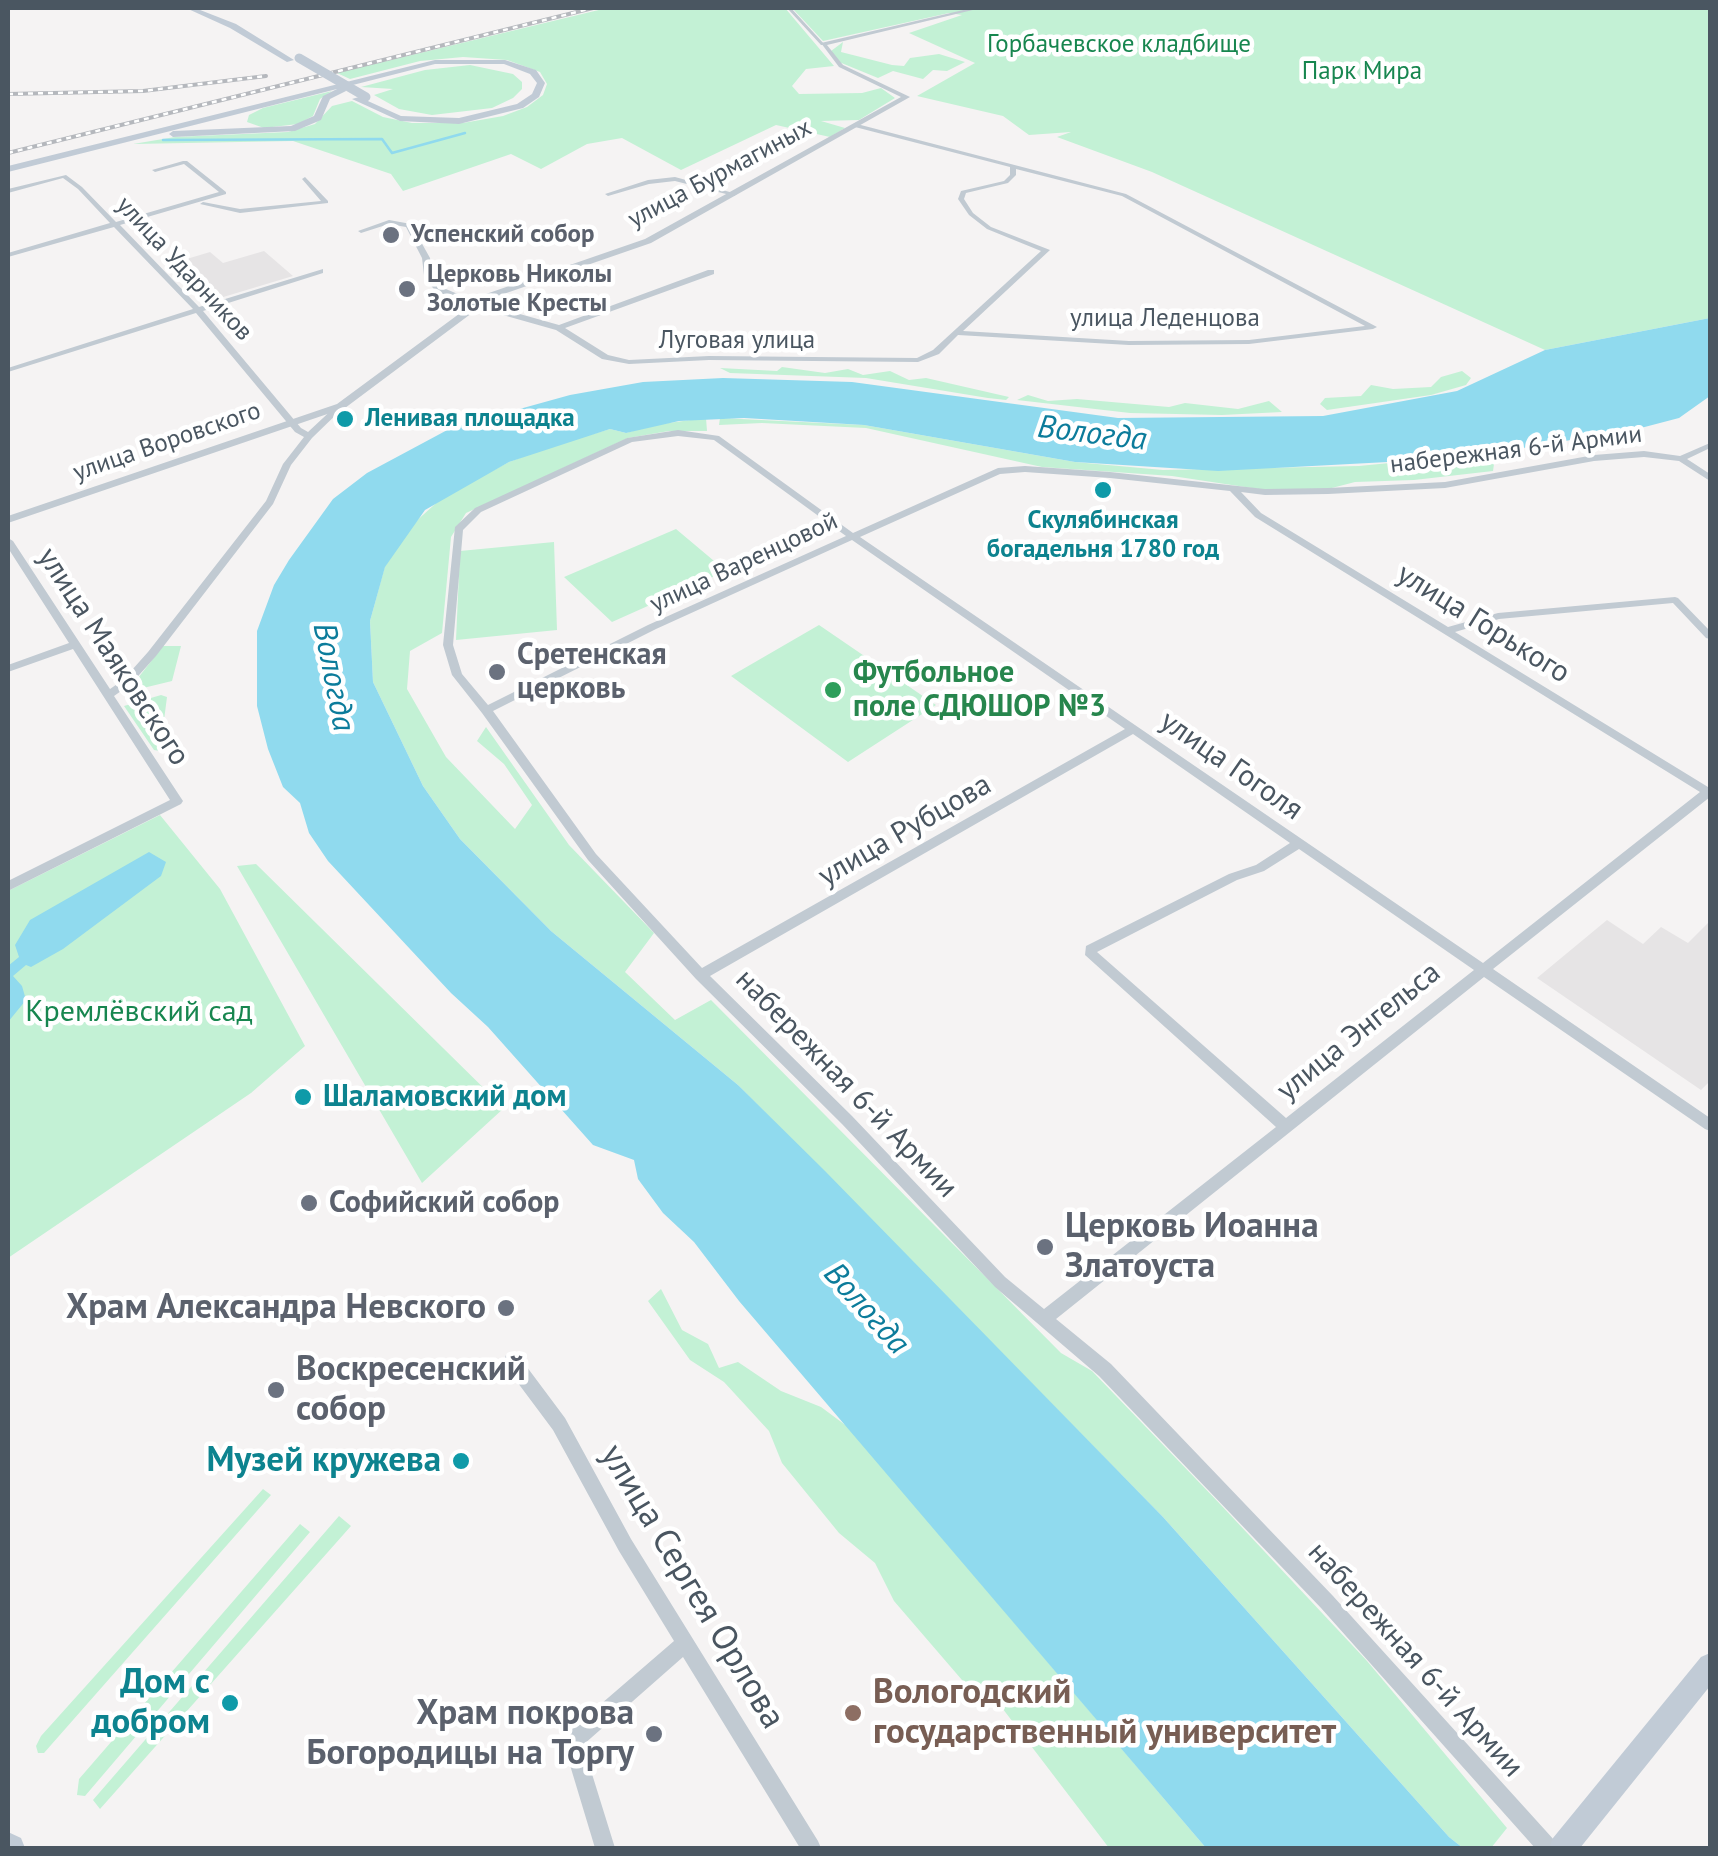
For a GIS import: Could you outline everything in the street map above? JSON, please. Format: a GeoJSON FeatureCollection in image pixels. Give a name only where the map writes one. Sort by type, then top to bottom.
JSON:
{"type":"FeatureCollection","features":[{"type":"Feature","properties":{"kind":"main road"},"geometry":{"type":"LineString","coordinates":[[190,8],[249,32]]}},
{"type":"Feature","properties":{"kind":"main road"},"geometry":{"type":"LineString","coordinates":[[8,171],[273,102],[409,67],[456,60],[516,64],[533,72],[541,83],[538,94],[520,106],[454,121],[395,117],[361,98],[294,59],[249,32],[202,8]]}},
{"type":"Feature","properties":{"kind":"main road"},"geometry":{"type":"LineString","coordinates":[[8,171],[156,136],[292,129],[318,118],[325,99],[334,92],[434,66],[498,66],[524,75],[530,85],[522,98],[506,106],[453,117],[408,114],[361,98]]}},
{"type":"Feature","properties":{"kind":"main road"},"geometry":{"type":"LineString","coordinates":[[273,102],[250,112],[244,121],[260,129],[292,129]]}},
{"type":"Feature","properties":{"kind":"main road"},"geometry":{"type":"LineString","coordinates":[[1564,1848],[1710,1666]]}},
{"type":"Feature","properties":{"kind":"street"},"geometry":{"type":"LineString","coordinates":[[790,8],[822,44],[978,8]]}},
{"type":"Feature","properties":{"kind":"street","name":"улица Бурмагиных"},"geometry":{"type":"LineString","coordinates":[[108,694],[127,682],[152,654],[270,502],[288,464],[309,436],[341,406],[474,304],[528,280],[648,241],[906,97],[841,66],[822,44]]}},
{"type":"Feature","properties":{"kind":"street"},"geometry":{"type":"LineString","coordinates":[[857,126],[1013,165],[1013,175],[1006,182],[963,192],[961,199],[971,214],[989,228],[1046,250],[958,333]]}},
{"type":"Feature","properties":{"kind":"street"},"geometry":{"type":"LineString","coordinates":[[8,254],[190,206],[224,193],[185,162],[155,170]]}},
{"type":"Feature","properties":{"kind":"street","name":"улица Леденцова"},"geometry":{"type":"LineString","coordinates":[[958,333],[1129,343],[1249,342],[1373,327],[1124,194],[1013,165]]}},
{"type":"Feature","properties":{"kind":"street","name":"улица Ударников"},"geometry":{"type":"LineString","coordinates":[[8,191],[64,176],[119,225],[309,436]]}},
{"type":"Feature","properties":{"kind":"street"},"geometry":{"type":"LineString","coordinates":[[190,206],[213,204],[250,211],[326,202],[304,179]]}},
{"type":"Feature","properties":{"kind":"street"},"geometry":{"type":"LineString","coordinates":[[608,194],[668,180],[734,194]]}},
{"type":"Feature","properties":{"kind":"street","name":"Луговая улица"},"geometry":{"type":"LineString","coordinates":[[361,231],[389,222],[410,225],[426,258],[432,282],[474,304],[559,328],[605,357],[628,362],[924,359],[958,333]]}},
{"type":"Feature","properties":{"kind":"street"},"geometry":{"type":"LineString","coordinates":[[8,370],[320,272]]}},
{"type":"Feature","properties":{"kind":"street"},"geometry":{"type":"LineString","coordinates":[[559,328],[711,272]]}},
{"type":"Feature","properties":{"kind":"street","name":"улица Воровского"},"geometry":{"type":"LineString","coordinates":[[8,520],[341,406]]}},
{"type":"Feature","properties":{"kind":"street","name":"набережная 6-й Армии"},"geometry":{"type":"LineString","coordinates":[[726,444],[695,433],[652,434],[630,440],[478,510],[463,521],[455,538],[448,645],[457,675],[592,858],[1000,1282],[1104,1370],[1327,1602],[1548,1848]]}},
{"type":"Feature","properties":{"kind":"street","name":"улица Гоголя"},"geometry":{"type":"LineString","coordinates":[[726,444],[852,536],[1710,1125]]}},
{"type":"Feature","properties":{"kind":"street","name":"набережная 6-й Армии"},"geometry":{"type":"LineString","coordinates":[[1024,469],[1234,490],[1400,488],[1490,478],[1594,458],[1644,454],[1681,458],[1710,445]]}},
{"type":"Feature","properties":{"kind":"street"},"geometry":{"type":"LineString","coordinates":[[1681,458],[1710,478]]}},
{"type":"Feature","properties":{"kind":"street","name":"улица Варенцовой"},"geometry":{"type":"LineString","coordinates":[[486,710],[852,536],[998,471],[1024,469]]}},
{"type":"Feature","properties":{"kind":"street","name":"улица Горького"},"geometry":{"type":"LineString","coordinates":[[1234,490],[1258,515],[1710,792]]}},
{"type":"Feature","properties":{"kind":"street","name":"улица Маяковского"},"geometry":{"type":"LineString","coordinates":[[8,541],[178,801],[8,886]]}},
{"type":"Feature","properties":{"kind":"street"},"geometry":{"type":"LineString","coordinates":[[1446,631],[1498,616],[1675,600],[1710,636]]}},
{"type":"Feature","properties":{"kind":"street"},"geometry":{"type":"LineString","coordinates":[[8,669],[76,644]]}},
{"type":"Feature","properties":{"kind":"street","name":"улица Рубцова"},"geometry":{"type":"LineString","coordinates":[[701,975],[1134,729]]}},
{"type":"Feature","properties":{"kind":"street","name":"улица Энгельса"},"geometry":{"type":"LineString","coordinates":[[1044,1319],[1482,968],[1710,792]]}},
{"type":"Feature","properties":{"kind":"street"},"geometry":{"type":"LineString","coordinates":[[1286,1127],[1091,955],[1094,945],[1260,868],[1299,843]]}},
{"type":"Feature","properties":{"kind":"street","name":"улица Сергея Орлова"},"geometry":{"type":"LineString","coordinates":[[512,1362],[559,1424],[624,1545],[810,1848]]}},
{"type":"Feature","properties":{"kind":"street"},"geometry":{"type":"LineString","coordinates":[[605,1848],[572,1742],[685,1643]]}},
{"type":"Feature","properties":{"kind":"shaded area"},"geometry":{"type":"Polygon","coordinates":[[[264,251],[293,276],[210,301],[170,264],[210,252],[223,263],[264,251]]]}},
{"type":"Feature","properties":{"kind":"shaded area"},"geometry":{"type":"Polygon","coordinates":[[[1607,920],[1643,944],[1661,927],[1688,943],[1710,921],[1710,1081],[1701,1090],[1537,978],[1607,920]]]}},
{"type":"Feature","properties":{"kind":"green space"},"geometry":{"type":"Polygon","coordinates":[[[607,8],[785,8],[834,66],[806,69],[792,86],[799,94],[862,93],[881,88],[895,98],[859,120],[821,121],[845,128],[830,137],[776,125],[681,170],[622,138],[587,144],[541,169],[511,154],[403,191],[391,174],[293,141],[133,144],[175,137],[288,132],[315,124],[332,106],[352,101],[383,117],[412,123],[463,123],[503,116],[527,107],[543,95],[547,84],[540,72],[507,60],[463,57],[420,61],[350,79],[337,73],[607,8]]]}},
{"type":"Feature","properties":{"kind":"green space"},"geometry":{"type":"Polygon","coordinates":[[[792,8],[1710,8],[1710,318],[1545,350],[1152,172],[1057,137],[1071,132],[1029,135],[1003,116],[917,96],[975,63],[909,33],[962,15],[949,13],[823,41],[792,8]]]}},
{"type":"Feature","properties":{"kind":"green space"},"geometry":{"type":"Polygon","coordinates":[[[843,42],[841,52],[892,65],[904,66],[910,58],[939,54],[965,62],[947,71],[933,70],[923,79],[893,71],[878,78],[839,62],[831,51],[843,42]]]}},
{"type":"Feature","properties":{"kind":"green space"},"geometry":{"type":"Polygon","coordinates":[[[470,65],[513,74],[522,82],[522,89],[492,108],[432,115],[399,109],[374,95],[393,89],[361,87],[425,70],[470,65]]]}},
{"type":"Feature","properties":{"kind":"green space"},"geometry":{"type":"Polygon","coordinates":[[[332,91],[320,99],[313,116],[298,124],[264,128],[247,122],[249,115],[263,108],[332,91]]]}},
{"type":"Feature","properties":{"kind":"green space"},"geometry":{"type":"Polygon","coordinates":[[[782,367],[825,373],[848,369],[863,375],[890,371],[909,380],[926,378],[1009,397],[988,398],[866,378],[730,373],[720,368],[777,371],[782,367]]]}},
{"type":"Feature","properties":{"kind":"green space"},"geometry":{"type":"Polygon","coordinates":[[[1462,371],[1471,378],[1466,385],[1431,395],[1327,410],[1320,404],[1325,398],[1361,396],[1371,385],[1393,389],[1431,387],[1441,377],[1462,371]]]}},
{"type":"Feature","properties":{"kind":"green space"},"geometry":{"type":"Polygon","coordinates":[[[1028,395],[1048,401],[1077,399],[1169,407],[1185,403],[1238,409],[1269,401],[1282,412],[1130,413],[1017,400],[1028,395]]]}},
{"type":"Feature","properties":{"kind":"green space"},"geometry":{"type":"Polygon","coordinates":[[[706,418],[707,431],[669,431],[628,438],[466,513],[451,537],[442,633],[410,651],[407,689],[446,757],[515,829],[532,805],[504,764],[477,741],[486,727],[569,845],[654,933],[625,972],[675,1020],[711,1000],[1061,1353],[1092,1371],[1367,1661],[1507,1828],[1491,1848],[1463,1848],[1449,1837],[1163,1517],[738,1085],[551,931],[460,839],[423,786],[373,682],[370,621],[385,566],[413,524],[444,496],[509,462],[549,447],[610,429],[626,433],[706,418]]]}},
{"type":"Feature","properties":{"kind":"green space"},"geometry":{"type":"Polygon","coordinates":[[[720,418],[864,425],[1075,462],[1163,470],[1359,466],[1481,454],[1494,464],[1493,471],[1414,480],[1355,482],[1328,489],[1265,490],[1172,476],[1042,467],[866,428],[719,425],[720,418]]]}},
{"type":"Feature","properties":{"kind":"green space"},"geometry":{"type":"Polygon","coordinates":[[[676,529],[726,571],[612,622],[564,577],[676,529]]]}},
{"type":"Feature","properties":{"kind":"green space"},"geometry":{"type":"Polygon","coordinates":[[[554,542],[557,630],[456,640],[460,551],[554,542]]]}},
{"type":"Feature","properties":{"kind":"green space","name":"Футбольное поле СДЮШОР №3"},"geometry":{"type":"Polygon","coordinates":[[[819,625],[936,705],[848,762],[731,676],[819,625]]]}},
{"type":"Feature","properties":{"kind":"green space"},"geometry":{"type":"Polygon","coordinates":[[[163,646],[181,646],[172,681],[139,689],[131,687],[163,646]]]}},
{"type":"Feature","properties":{"kind":"green space"},"geometry":{"type":"Polygon","coordinates":[[[161,695],[167,697],[160,751],[154,750],[124,706],[161,695]]]}},
{"type":"Feature","properties":{"kind":"green space","name":"Кремлёвский сад"},"geometry":{"type":"Polygon","coordinates":[[[160,815],[220,889],[305,1046],[251,1093],[8,1258],[8,891],[160,815]]]}},
{"type":"Feature","properties":{"kind":"green space"},"geometry":{"type":"Polygon","coordinates":[[[256,864],[504,1108],[422,1183],[237,866],[256,864]]]}},
{"type":"Feature","properties":{"kind":"green space"},"geometry":{"type":"Polygon","coordinates":[[[661,1289],[682,1330],[708,1344],[719,1368],[738,1362],[781,1391],[821,1407],[848,1427],[1206,1848],[1109,1848],[993,1696],[968,1687],[894,1601],[875,1563],[839,1533],[782,1463],[769,1431],[724,1382],[690,1360],[648,1301],[661,1289]]]}},
{"type":"Feature","properties":{"kind":"green space"},"geometry":{"type":"Polygon","coordinates":[[[263,1489],[271,1495],[44,1753],[38,1753],[36,1746],[41,1736],[263,1489]]]}},
{"type":"Feature","properties":{"kind":"green space"},"geometry":{"type":"Polygon","coordinates":[[[339,1516],[351,1526],[100,1809],[93,1800],[339,1516]]]}},
{"type":"Feature","properties":{"kind":"green space"},"geometry":{"type":"Polygon","coordinates":[[[300,1524],[310,1532],[85,1796],[77,1795],[79,1779],[300,1524]]]}},
{"type":"Feature","properties":{"kind":"water","name":"Вологда"},"geometry":{"type":"Polygon","coordinates":[[[1710,318],[1710,396],[1679,418],[1637,429],[1463,458],[1218,471],[1075,462],[864,425],[744,418],[679,421],[626,433],[610,429],[509,462],[425,510],[385,567],[370,621],[373,682],[423,786],[460,839],[551,931],[738,1085],[825,1171],[1163,1517],[1463,1848],[1206,1848],[739,1301],[694,1242],[663,1213],[638,1179],[634,1160],[593,1145],[488,1027],[451,993],[328,861],[309,833],[300,803],[283,787],[268,749],[257,706],[257,631],[274,585],[289,560],[333,499],[367,473],[451,428],[570,395],[643,382],[723,378],[852,382],[1118,418],[1323,416],[1457,391],[1545,350],[1710,318]]]}},
{"type":"Feature","properties":{"kind":"water"},"geometry":{"type":"Polygon","coordinates":[[[149,852],[166,862],[161,876],[63,949],[31,967],[26,965],[13,976],[22,986],[26,1000],[8,1022],[8,966],[19,957],[15,945],[30,920],[149,852]]]}},
{"type":"Feature","properties":{"kind":"waterway"},"geometry":{"type":"LineString","coordinates":[[163,140],[382,139],[392,153],[465,133]]}},
{"type":"Feature","properties":{"kind":"railway"},"geometry":{"type":"LineString","coordinates":[[8,153],[593,8]]}},
{"type":"Feature","properties":{"kind":"railway"},"geometry":{"type":"LineString","coordinates":[[8,94],[143,91],[266,76]]}},
{"type":"Feature","properties":{"kind":"place","name":"Успенский собор"},"geometry":{"type":"Point","coordinates":[391,235]}},
{"type":"Feature","properties":{"kind":"place","name":"Церковь Николы Золотые Кресты"},"geometry":{"type":"Point","coordinates":[407,289]}},
{"type":"Feature","properties":{"kind":"place","name":"Ленивая площадка"},"geometry":{"type":"Point","coordinates":[345,419]}},
{"type":"Feature","properties":{"kind":"place","name":"Скулябинская богадельня 1780 год"},"geometry":{"type":"Point","coordinates":[1103,490]}},
{"type":"Feature","properties":{"kind":"place","name":"Сретенская церковь"},"geometry":{"type":"Point","coordinates":[497,672]}},
{"type":"Feature","properties":{"kind":"place","name":"Футбольное поле СДЮШОР №3"},"geometry":{"type":"Point","coordinates":[833,690]}},
{"type":"Feature","properties":{"kind":"place","name":"Шаламовский дом"},"geometry":{"type":"Point","coordinates":[303,1097]}},
{"type":"Feature","properties":{"kind":"place","name":"Софийский собор"},"geometry":{"type":"Point","coordinates":[309,1203]}},
{"type":"Feature","properties":{"kind":"place","name":"Церковь Иоанна Златоуста"},"geometry":{"type":"Point","coordinates":[1045,1247]}},
{"type":"Feature","properties":{"kind":"place","name":"Храм Александра Невского"},"geometry":{"type":"Point","coordinates":[506,1308]}},
{"type":"Feature","properties":{"kind":"place","name":"Воскресенский собор"},"geometry":{"type":"Point","coordinates":[276,1390]}},
{"type":"Feature","properties":{"kind":"place","name":"Музей кружева"},"geometry":{"type":"Point","coordinates":[461,1461]}},
{"type":"Feature","properties":{"kind":"place","name":"Дом с добром"},"geometry":{"type":"Point","coordinates":[230,1703]}},
{"type":"Feature","properties":{"kind":"place","name":"Вологодский государственный университет"},"geometry":{"type":"Point","coordinates":[853,1713]}},
{"type":"Feature","properties":{"kind":"place","name":"Храм покрова Богородицы на Торгу"},"geometry":{"type":"Point","coordinates":[654,1734]}},
{"type":"Feature","properties":{"kind":"park label","name":"Горбачевское кладбище"},"geometry":{"type":"Point","coordinates":[1119,45]}},
{"type":"Feature","properties":{"kind":"park label","name":"Парк Мира"},"geometry":{"type":"Point","coordinates":[1362,72]}}]}
